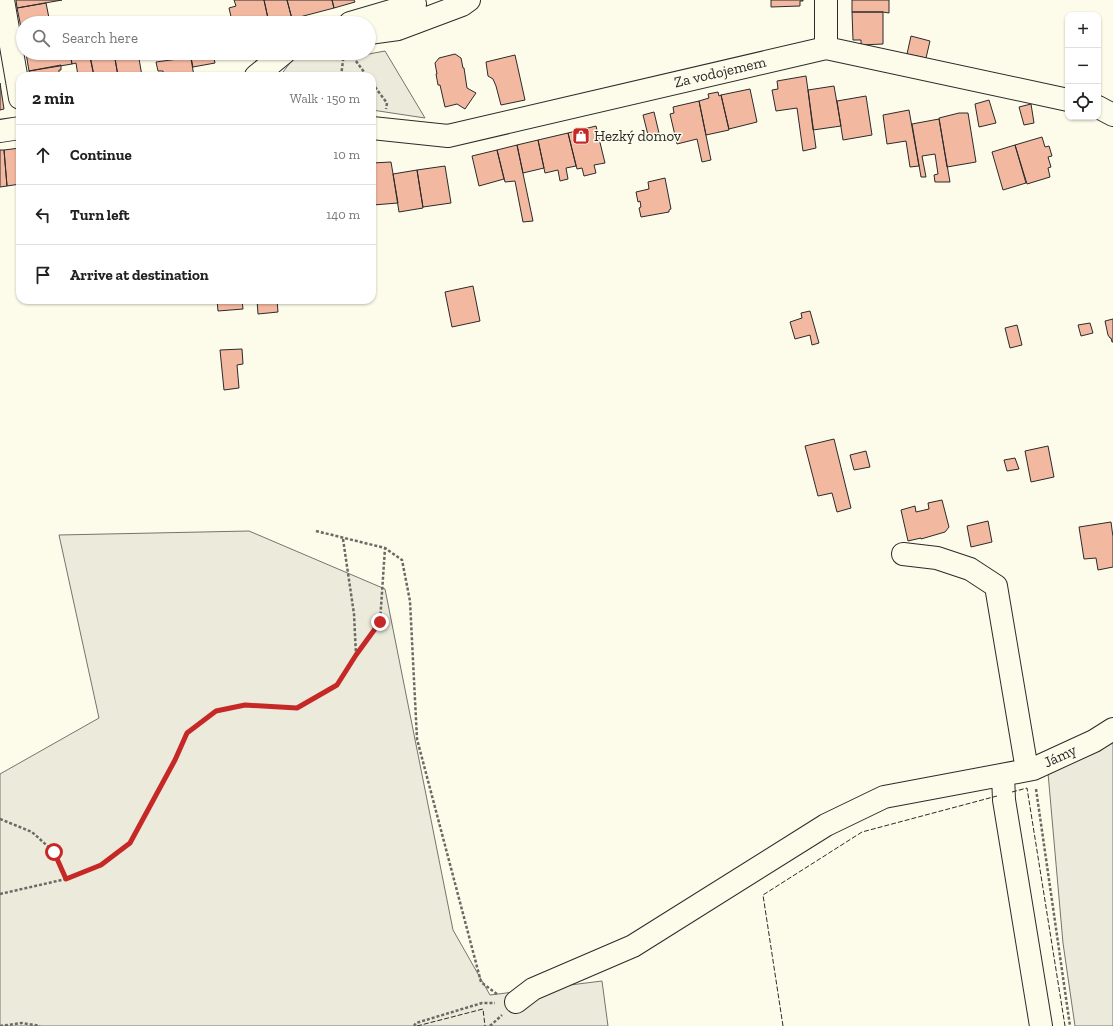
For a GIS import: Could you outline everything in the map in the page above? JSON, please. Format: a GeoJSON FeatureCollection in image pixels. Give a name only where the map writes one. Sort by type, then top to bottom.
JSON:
{"type":"FeatureCollection","features":[{"type":"Feature","properties":{"kind":"street"},"geometry":{"type":"LineString","coordinates":[[3,0],[16,75]]}},
{"type":"Feature","properties":{"kind":"street"},"geometry":{"type":"LineString","coordinates":[[376,32],[398,29],[462,5],[469,0]]}},
{"type":"Feature","properties":{"kind":"street"},"geometry":{"type":"LineString","coordinates":[[826,0],[826,48]]}},
{"type":"Feature","properties":{"kind":"street"},"geometry":{"type":"LineString","coordinates":[[374,16],[415,4]]}},
{"type":"Feature","properties":{"kind":"street","name":"Za vodojemem"},"geometry":{"type":"LineString","coordinates":[[378,128],[448,136],[826,48],[1065,99]]}},
{"type":"Feature","properties":{"kind":"street"},"geometry":{"type":"LineString","coordinates":[[261,72],[275,60]]}},
{"type":"Feature","properties":{"kind":"street"},"geometry":{"type":"LineString","coordinates":[[1101,105],[1113,99]]}},
{"type":"Feature","properties":{"kind":"street"},"geometry":{"type":"LineString","coordinates":[[1101,109],[1113,115]]}},
{"type":"Feature","properties":{"kind":"street"},"geometry":{"type":"LineString","coordinates":[[0,131],[16,129]]}},
{"type":"Feature","properties":{"kind":"street"},"geometry":{"type":"LineString","coordinates":[[903,554],[937,558],[970,569],[996,586],[1030,769]]}},
{"type":"Feature","properties":{"kind":"street","name":"Jámy"},"geometry":{"type":"LineString","coordinates":[[516,1002],[533,989],[632,946],[826,825],[884,797],[1030,769],[1094,741],[1113,729]]}},
{"type":"Feature","properties":{"kind":"street"},"geometry":{"type":"LineString","coordinates":[[1003,775],[1004,800],[1041,1026]]}},
{"type":"Feature","properties":{"kind":"path"},"geometry":{"type":"LineString","coordinates":[[341,72],[343,60]]}},
{"type":"Feature","properties":{"kind":"path"},"geometry":{"type":"LineString","coordinates":[[355,60],[364,72]]}},
{"type":"Feature","properties":{"kind":"path"},"geometry":{"type":"LineString","coordinates":[[376,88],[387,103],[378,128]]}},
{"type":"Feature","properties":{"kind":"path"},"geometry":{"type":"LineString","coordinates":[[316,531],[385,548],[402,560],[410,601],[417,739],[481,982],[502,998],[516,1002]]}},
{"type":"Feature","properties":{"kind":"path"},"geometry":{"type":"LineString","coordinates":[[343,538],[354,614],[356,655]]}},
{"type":"Feature","properties":{"kind":"path"},"geometry":{"type":"LineString","coordinates":[[0,894],[66,879],[101,865],[130,843],[175,760],[187,733],[216,711],[245,705],[297,708],[337,685],[356,655],[380,622],[385,548]]}},
{"type":"Feature","properties":{"kind":"path"},"geometry":{"type":"LineString","coordinates":[[1030,769],[1070,1026]]}},
{"type":"Feature","properties":{"kind":"path"},"geometry":{"type":"LineString","coordinates":[[0,819],[32,832],[54,852],[66,879]]}},
{"type":"Feature","properties":{"kind":"path"},"geometry":{"type":"LineString","coordinates":[[414,1026],[416,1022],[482,1003],[516,1002]]}},
{"type":"Feature","properties":{"kind":"path"},"geometry":{"type":"LineString","coordinates":[[0,1026],[22,1023],[40,1026]]}},
{"type":"Feature","properties":{"kind":"shaded area"},"geometry":{"type":"Polygon","coordinates":[[[385,51],[425,118],[376,111],[376,72],[283,72],[292,60],[376,60],[376,53],[385,51]]]}},
{"type":"Feature","properties":{"kind":"shaded area"},"geometry":{"type":"Polygon","coordinates":[[[249,531],[385,589],[453,930],[490,995],[602,981],[608,1026],[0,1026],[0,774],[99,718],[59,535],[249,531]]]}},
{"type":"Feature","properties":{"kind":"shaded area"},"geometry":{"type":"Polygon","coordinates":[[[1113,743],[1113,1026],[1075,1026],[1063,943],[1048,773],[1113,743]]]}},
{"type":"Feature","properties":{"kind":"building"},"geometry":{"type":"Polygon","coordinates":[[[16,0],[62,0],[17,8],[16,0]]]}},
{"type":"Feature","properties":{"kind":"building"},"geometry":{"type":"Polygon","coordinates":[[[234,0],[264,0],[267,16],[231,16],[229,8],[236,6],[234,0]]]}},
{"type":"Feature","properties":{"kind":"building"},"geometry":{"type":"Polygon","coordinates":[[[264,0],[287,0],[291,16],[267,16],[264,0]]]}},
{"type":"Feature","properties":{"kind":"building"},"geometry":{"type":"Polygon","coordinates":[[[287,0],[332,0],[334,8],[303,16],[291,16],[287,0]]]}},
{"type":"Feature","properties":{"kind":"building"},"geometry":{"type":"Polygon","coordinates":[[[332,0],[354,0],[355,2],[334,8],[332,0]]]}},
{"type":"Feature","properties":{"kind":"building"},"geometry":{"type":"Polygon","coordinates":[[[771,0],[803,1],[800,1],[800,6],[771,7],[771,0]]]}},
{"type":"Feature","properties":{"kind":"building"},"geometry":{"type":"Polygon","coordinates":[[[852,0],[889,0],[889,13],[852,12],[852,0]]]}},
{"type":"Feature","properties":{"kind":"building"},"geometry":{"type":"Polygon","coordinates":[[[46,3],[49,16],[19,16],[17,8],[46,3]]]}},
{"type":"Feature","properties":{"kind":"building"},"geometry":{"type":"Polygon","coordinates":[[[852,12],[883,12],[883,44],[861,45],[861,40],[853,40],[852,12]]]}},
{"type":"Feature","properties":{"kind":"building"},"geometry":{"type":"Polygon","coordinates":[[[911,36],[930,41],[926,58],[907,54],[911,36]]]}},
{"type":"Feature","properties":{"kind":"building"},"geometry":{"type":"Polygon","coordinates":[[[455,54],[461,58],[467,88],[476,93],[465,109],[457,104],[445,107],[436,74],[435,63],[439,58],[455,54]]]}},
{"type":"Feature","properties":{"kind":"building"},"geometry":{"type":"Polygon","coordinates":[[[515,55],[525,100],[501,105],[493,79],[488,76],[486,62],[515,55]]]}},
{"type":"Feature","properties":{"kind":"building"},"geometry":{"type":"Polygon","coordinates":[[[27,60],[71,60],[72,64],[29,71],[27,60]]]}},
{"type":"Feature","properties":{"kind":"building"},"geometry":{"type":"Polygon","coordinates":[[[71,60],[91,60],[93,72],[77,72],[76,63],[72,64],[71,60]]]}},
{"type":"Feature","properties":{"kind":"building"},"geometry":{"type":"Polygon","coordinates":[[[91,60],[115,60],[117,72],[93,72],[91,60]]]}},
{"type":"Feature","properties":{"kind":"building"},"geometry":{"type":"Polygon","coordinates":[[[115,60],[139,60],[141,72],[117,72],[115,60]]]}},
{"type":"Feature","properties":{"kind":"building"},"geometry":{"type":"Polygon","coordinates":[[[191,60],[193,72],[158,71],[156,62],[191,60]]]}},
{"type":"Feature","properties":{"kind":"building"},"geometry":{"type":"Polygon","coordinates":[[[192,60],[214,60],[215,63],[193,67],[192,60]]]}},
{"type":"Feature","properties":{"kind":"building"},"geometry":{"type":"Polygon","coordinates":[[[61,65],[61,70],[59,70],[59,72],[29,71],[61,65]]]}},
{"type":"Feature","properties":{"kind":"building"},"geometry":{"type":"Polygon","coordinates":[[[806,76],[816,148],[803,151],[797,108],[776,111],[772,90],[778,89],[777,81],[806,76]]]}},
{"type":"Feature","properties":{"kind":"building"},"geometry":{"type":"Polygon","coordinates":[[[0,83],[4,109],[0,110],[0,83]]]}},
{"type":"Feature","properties":{"kind":"building"},"geometry":{"type":"Polygon","coordinates":[[[834,86],[841,126],[813,130],[808,90],[834,86]]]}},
{"type":"Feature","properties":{"kind":"building"},"geometry":{"type":"Polygon","coordinates":[[[750,89],[757,122],[729,129],[721,95],[750,89]]]}},
{"type":"Feature","properties":{"kind":"building"},"geometry":{"type":"Polygon","coordinates":[[[718,92],[719,96],[721,95],[729,130],[706,135],[699,101],[709,98],[708,94],[718,92]]]}},
{"type":"Feature","properties":{"kind":"building"},"geometry":{"type":"Polygon","coordinates":[[[866,96],[872,135],[843,140],[837,101],[866,96]]]}},
{"type":"Feature","properties":{"kind":"building"},"geometry":{"type":"Polygon","coordinates":[[[989,100],[996,123],[979,127],[975,104],[989,100]]]}},
{"type":"Feature","properties":{"kind":"building"},"geometry":{"type":"Polygon","coordinates":[[[699,101],[711,160],[702,162],[697,139],[677,144],[670,114],[674,113],[673,107],[699,101]]]}},
{"type":"Feature","properties":{"kind":"building"},"geometry":{"type":"Polygon","coordinates":[[[1031,104],[1034,123],[1024,125],[1019,107],[1031,104]]]}},
{"type":"Feature","properties":{"kind":"building"},"geometry":{"type":"Polygon","coordinates":[[[909,110],[919,166],[910,167],[906,141],[887,144],[883,115],[909,110]]]}},
{"type":"Feature","properties":{"kind":"building"},"geometry":{"type":"Polygon","coordinates":[[[654,112],[659,133],[648,135],[643,115],[654,112]]]}},
{"type":"Feature","properties":{"kind":"building"},"geometry":{"type":"Polygon","coordinates":[[[959,113],[968,113],[976,162],[947,167],[939,118],[959,113]]]}},
{"type":"Feature","properties":{"kind":"building"},"geometry":{"type":"Polygon","coordinates":[[[939,119],[950,182],[935,182],[934,175],[938,174],[935,154],[922,156],[926,177],[921,177],[912,124],[939,119]]]}},
{"type":"Feature","properties":{"kind":"building"},"geometry":{"type":"Polygon","coordinates":[[[596,126],[605,163],[594,165],[596,173],[584,176],[582,168],[577,169],[568,133],[596,126]]]}},
{"type":"Feature","properties":{"kind":"building"},"geometry":{"type":"Polygon","coordinates":[[[568,133],[576,166],[566,168],[568,179],[560,181],[558,170],[545,173],[538,140],[568,133]]]}},
{"type":"Feature","properties":{"kind":"building"},"geometry":{"type":"Polygon","coordinates":[[[1042,137],[1045,147],[1049,146],[1052,156],[1048,157],[1051,167],[1048,168],[1050,177],[1027,184],[1015,145],[1042,137]]]}},
{"type":"Feature","properties":{"kind":"building"},"geometry":{"type":"Polygon","coordinates":[[[538,140],[544,168],[523,173],[517,145],[538,140]]]}},
{"type":"Feature","properties":{"kind":"building"},"geometry":{"type":"Polygon","coordinates":[[[517,145],[533,221],[523,222],[515,181],[505,182],[497,150],[517,145]]]}},
{"type":"Feature","properties":{"kind":"building"},"geometry":{"type":"Polygon","coordinates":[[[1015,145],[1026,183],[1003,190],[992,152],[1015,145]]]}},
{"type":"Feature","properties":{"kind":"building"},"geometry":{"type":"Polygon","coordinates":[[[16,148],[16,185],[7,186],[4,150],[16,148]]]}},
{"type":"Feature","properties":{"kind":"building"},"geometry":{"type":"Polygon","coordinates":[[[0,150],[4,150],[7,186],[0,187],[0,150]]]}},
{"type":"Feature","properties":{"kind":"building"},"geometry":{"type":"Polygon","coordinates":[[[497,150],[504,179],[479,186],[472,156],[497,150]]]}},
{"type":"Feature","properties":{"kind":"building"},"geometry":{"type":"Polygon","coordinates":[[[391,162],[398,203],[376,205],[376,163],[391,162]]]}},
{"type":"Feature","properties":{"kind":"building"},"geometry":{"type":"Polygon","coordinates":[[[445,166],[451,203],[423,207],[417,170],[445,166]]]}},
{"type":"Feature","properties":{"kind":"building"},"geometry":{"type":"Polygon","coordinates":[[[417,170],[423,208],[399,212],[393,174],[417,170]]]}},
{"type":"Feature","properties":{"kind":"building"},"geometry":{"type":"Polygon","coordinates":[[[665,178],[671,209],[669,212],[641,217],[639,208],[641,207],[640,201],[638,202],[636,192],[649,189],[648,182],[665,178]]]}},
{"type":"Feature","properties":{"kind":"building"},"geometry":{"type":"Polygon","coordinates":[[[473,286],[480,321],[452,327],[445,292],[473,286]]]}},
{"type":"Feature","properties":{"kind":"building"},"geometry":{"type":"Polygon","coordinates":[[[217,304],[242,304],[243,309],[218,311],[217,304]]]}},
{"type":"Feature","properties":{"kind":"building"},"geometry":{"type":"Polygon","coordinates":[[[257,304],[277,304],[278,312],[258,314],[257,304]]]}},
{"type":"Feature","properties":{"kind":"building"},"geometry":{"type":"Polygon","coordinates":[[[810,311],[819,343],[812,345],[810,335],[795,339],[790,322],[802,318],[801,313],[810,311]]]}},
{"type":"Feature","properties":{"kind":"building"},"geometry":{"type":"Polygon","coordinates":[[[1113,319],[1112,342],[1108,335],[1105,321],[1113,319]]]}},
{"type":"Feature","properties":{"kind":"building"},"geometry":{"type":"Polygon","coordinates":[[[1090,323],[1093,333],[1081,336],[1078,325],[1090,323]]]}},
{"type":"Feature","properties":{"kind":"building"},"geometry":{"type":"Polygon","coordinates":[[[1017,325],[1022,345],[1010,348],[1005,328],[1017,325]]]}},
{"type":"Feature","properties":{"kind":"building"},"geometry":{"type":"Polygon","coordinates":[[[242,349],[243,364],[237,365],[239,388],[224,390],[220,350],[242,349]]]}},
{"type":"Feature","properties":{"kind":"building"},"geometry":{"type":"Polygon","coordinates":[[[834,439],[851,508],[837,512],[832,493],[818,496],[805,446],[834,439]]]}},
{"type":"Feature","properties":{"kind":"building"},"geometry":{"type":"Polygon","coordinates":[[[1048,446],[1054,477],[1031,482],[1025,451],[1048,446]]]}},
{"type":"Feature","properties":{"kind":"building"},"geometry":{"type":"Polygon","coordinates":[[[866,451],[870,467],[854,470],[850,455],[866,451]]]}},
{"type":"Feature","properties":{"kind":"building"},"geometry":{"type":"Polygon","coordinates":[[[1015,458],[1019,469],[1007,471],[1004,460],[1015,458]]]}},
{"type":"Feature","properties":{"kind":"building"},"geometry":{"type":"Polygon","coordinates":[[[942,500],[949,527],[945,532],[908,541],[901,510],[915,506],[916,512],[929,509],[928,503],[942,500]]]}},
{"type":"Feature","properties":{"kind":"building"},"geometry":{"type":"Polygon","coordinates":[[[988,521],[992,542],[971,547],[967,526],[988,521]]]}},
{"type":"Feature","properties":{"kind":"building"},"geometry":{"type":"Polygon","coordinates":[[[1111,522],[1113,537],[1113,567],[1098,570],[1096,558],[1084,559],[1079,527],[1111,522]]]}},
{"type":"Feature","properties":{"kind":"fence"},"geometry":{"type":"LineString","coordinates":[[1012,792],[1027,788],[1065,1026]]}},
{"type":"Feature","properties":{"kind":"fence"},"geometry":{"type":"LineString","coordinates":[[783,1026],[763,895],[862,832],[997,796]]}},
{"type":"Feature","properties":{"kind":"fence"},"geometry":{"type":"LineString","coordinates":[[417,1026],[483,1009],[485,1026]]}},
{"type":"Feature","properties":{"kind":"place","name":"Hezký domov"},"geometry":{"type":"Point","coordinates":[581,136]}},
{"type":"Feature","properties":{"kind":"route"},"geometry":{"type":"LineString","coordinates":[[54,852],[66,879],[101,865],[130,843],[175,760],[187,733],[216,711],[245,705],[297,708],[337,685],[356,655],[380,622]]}}]}
